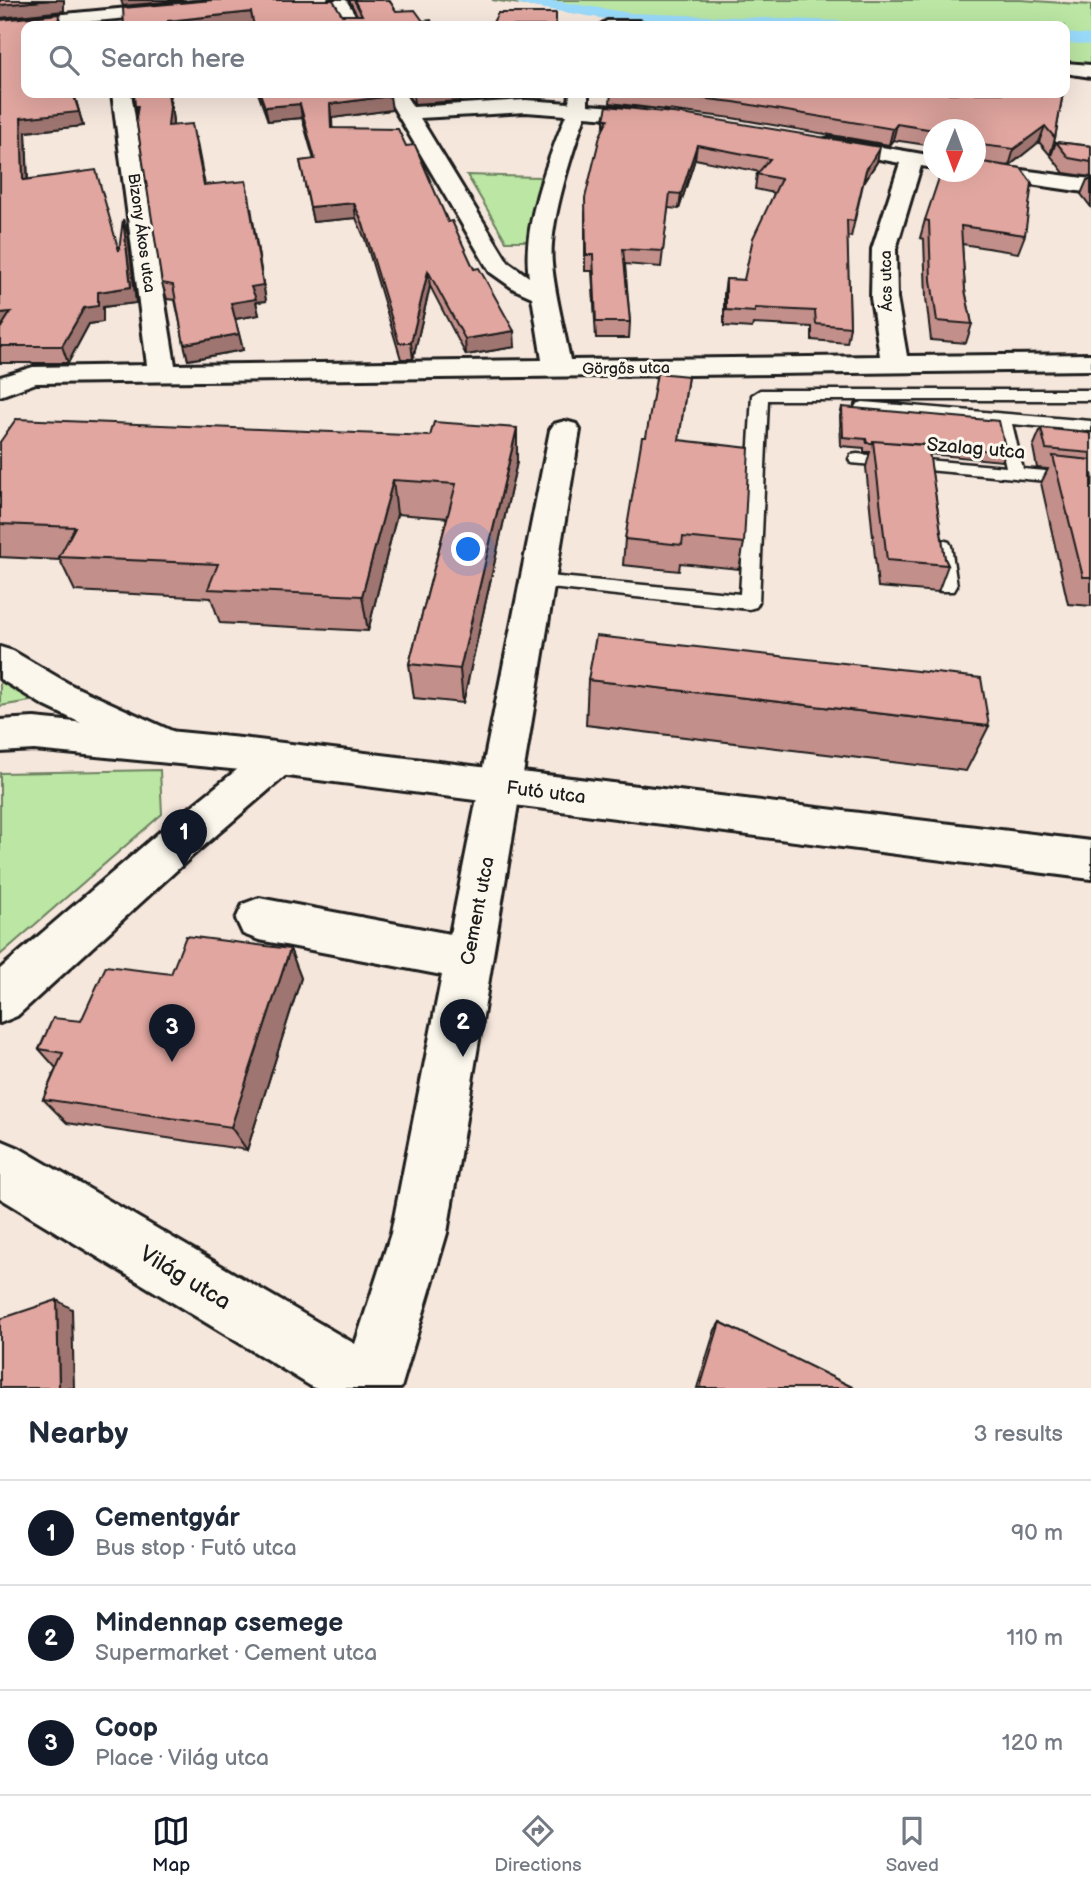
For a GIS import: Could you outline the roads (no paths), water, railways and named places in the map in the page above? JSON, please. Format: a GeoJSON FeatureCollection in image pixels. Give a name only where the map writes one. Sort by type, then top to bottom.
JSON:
{"type":"FeatureCollection","features":[{"type":"Feature","properties":{"kind":"street"},"geometry":{"type":"LineString","coordinates":[[40,21],[266,0]]}},
{"type":"Feature","properties":{"kind":"street"},"geometry":{"type":"LineString","coordinates":[[338,0],[351,21]]}},
{"type":"Feature","properties":{"kind":"street"},"geometry":{"type":"LineString","coordinates":[[0,25],[21,23]]}},
{"type":"Feature","properties":{"kind":"street"},"geometry":{"type":"LineString","coordinates":[[1070,69],[1091,71]]}},
{"type":"Feature","properties":{"kind":"street","name":"Bizony Ákos utca"},"geometry":{"type":"LineString","coordinates":[[122,98],[162,373]]}},
{"type":"Feature","properties":{"kind":"street"},"geometry":{"type":"LineString","coordinates":[[397,98],[499,267],[523,284],[545,293]]}},
{"type":"Feature","properties":{"kind":"street"},"geometry":{"type":"LineString","coordinates":[[407,113],[578,100],[682,119]]}},
{"type":"Feature","properties":{"kind":"street"},"geometry":{"type":"LineString","coordinates":[[558,370],[539,262],[542,233],[559,159],[578,100]]}},
{"type":"Feature","properties":{"kind":"street"},"geometry":{"type":"LineString","coordinates":[[807,140],[923,161]]}},
{"type":"Feature","properties":{"kind":"street","name":"Ács utca"},"geometry":{"type":"LineString","coordinates":[[895,365],[884,298],[884,249],[923,161]]}},
{"type":"Feature","properties":{"kind":"street"},"geometry":{"type":"LineString","coordinates":[[986,172],[1091,186]]}},
{"type":"Feature","properties":{"kind":"street","name":"Görgős utca"},"geometry":{"type":"LineString","coordinates":[[0,387],[33,375],[1091,362]]}},
{"type":"Feature","properties":{"kind":"street","name":"Cement utca"},"geometry":{"type":"LineString","coordinates":[[371,1388],[419,1233],[565,430]]}},
{"type":"Feature","properties":{"kind":"street"},"geometry":{"type":"LineString","coordinates":[[0,661],[57,695],[169,747]]}},
{"type":"Feature","properties":{"kind":"street","name":"Futó utca"},"geometry":{"type":"LineString","coordinates":[[0,736],[34,734],[278,759],[1091,860]]}},
{"type":"Feature","properties":{"kind":"street"},"geometry":{"type":"LineString","coordinates":[[0,1000],[177,843],[278,759]]}},
{"type":"Feature","properties":{"kind":"street"},"geometry":{"type":"LineString","coordinates":[[259,919],[469,959]]}},
{"type":"Feature","properties":{"kind":"street","name":"Világ utca"},"geometry":{"type":"LineString","coordinates":[[0,1167],[371,1388]]}},
{"type":"Feature","properties":{"kind":"lane"},"geometry":{"type":"LineString","coordinates":[[538,581],[749,602],[760,395],[1091,395]]}},
{"type":"Feature","properties":{"kind":"lane"},"geometry":{"type":"LineString","coordinates":[[862,407],[1003,419],[1087,432]]}},
{"type":"Feature","properties":{"kind":"lane"},"geometry":{"type":"LineString","coordinates":[[1003,419],[1016,473]]}},
{"type":"Feature","properties":{"kind":"lane","name":"Szalag utca"},"geometry":{"type":"LineString","coordinates":[[858,459],[932,472],[1016,473],[1091,480]]}},
{"type":"Feature","properties":{"kind":"lane"},"geometry":{"type":"LineString","coordinates":[[940,532],[947,586]]}},
{"type":"Feature","properties":{"kind":"waterway"},"geometry":{"type":"LineString","coordinates":[[520,0],[631,18],[710,21]]}},
{"type":"Feature","properties":{"kind":"waterway"},"geometry":{"type":"LineString","coordinates":[[1070,38],[1091,40]]}},
{"type":"Feature","properties":{"kind":"place","name":"Cementgyár"},"geometry":{"type":"Point","coordinates":[184,867]}},
{"type":"Feature","properties":{"kind":"place","name":"Mindennap csemege"},"geometry":{"type":"Point","coordinates":[463,1057]}},
{"type":"Feature","properties":{"kind":"place","name":"Coop"},"geometry":{"type":"Point","coordinates":[172,1062]}}]}
